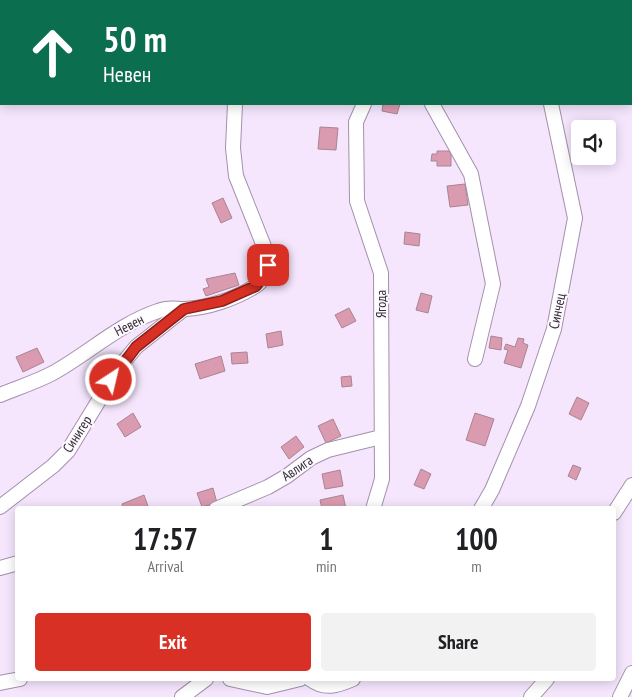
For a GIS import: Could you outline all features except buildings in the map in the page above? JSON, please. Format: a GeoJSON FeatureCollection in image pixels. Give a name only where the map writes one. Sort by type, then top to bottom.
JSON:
{"type":"FeatureCollection","features":[{"type":"Feature","properties":{"kind":"street","name":"Невен"},"geometry":{"type":"LineString","coordinates":[[0,395],[52,373],[118,329],[158,311],[171,307],[184,309],[210,305],[234,297],[256,286],[265,274],[268,265],[267,254],[236,176],[232,148],[235,105]]}},
{"type":"Feature","properties":{"kind":"street","name":"Ягода"},"geometry":{"type":"LineString","coordinates":[[364,105],[356,122],[358,201],[381,273],[382,479],[374,506]]}},
{"type":"Feature","properties":{"kind":"street"},"geometry":{"type":"LineString","coordinates":[[433,105],[471,174],[493,284],[475,359]]}},
{"type":"Feature","properties":{"kind":"street","name":"Синчец"},"geometry":{"type":"LineString","coordinates":[[483,506],[492,490],[528,406],[554,329],[575,218],[551,105]]}},
{"type":"Feature","properties":{"kind":"street","name":"Синигер"},"geometry":{"type":"LineString","coordinates":[[0,507],[54,466],[68,451],[118,369],[136,347],[184,309]]}},
{"type":"Feature","properties":{"kind":"street","name":"Авлига"},"geometry":{"type":"LineString","coordinates":[[223,506],[268,487],[287,476],[311,458],[328,450],[381,437]]}},
{"type":"Feature","properties":{"kind":"street"},"geometry":{"type":"LineString","coordinates":[[616,510],[632,485]]}},
{"type":"Feature","properties":{"kind":"street"},"geometry":{"type":"LineString","coordinates":[[0,568],[15,564]]}},
{"type":"Feature","properties":{"kind":"street"},"geometry":{"type":"LineString","coordinates":[[620,697],[632,673]]}},
{"type":"Feature","properties":{"kind":"street"},"geometry":{"type":"LineString","coordinates":[[0,683],[15,680]]}},
{"type":"Feature","properties":{"kind":"street"},"geometry":{"type":"LineString","coordinates":[[182,697],[203,681]]}},
{"type":"Feature","properties":{"kind":"street"},"geometry":{"type":"LineString","coordinates":[[239,681],[267,687],[292,681]]}},
{"type":"Feature","properties":{"kind":"street"},"geometry":{"type":"LineString","coordinates":[[313,681],[318,685],[329,686],[348,681]]}},
{"type":"Feature","properties":{"kind":"street"},"geometry":{"type":"LineString","coordinates":[[532,697],[545,681]]}},
{"type":"Feature","properties":{"kind":"route"},"geometry":{"type":"LineString","coordinates":[[111,380],[136,347],[184,309],[210,305],[234,297],[256,286],[265,274],[268,265]]}}]}
